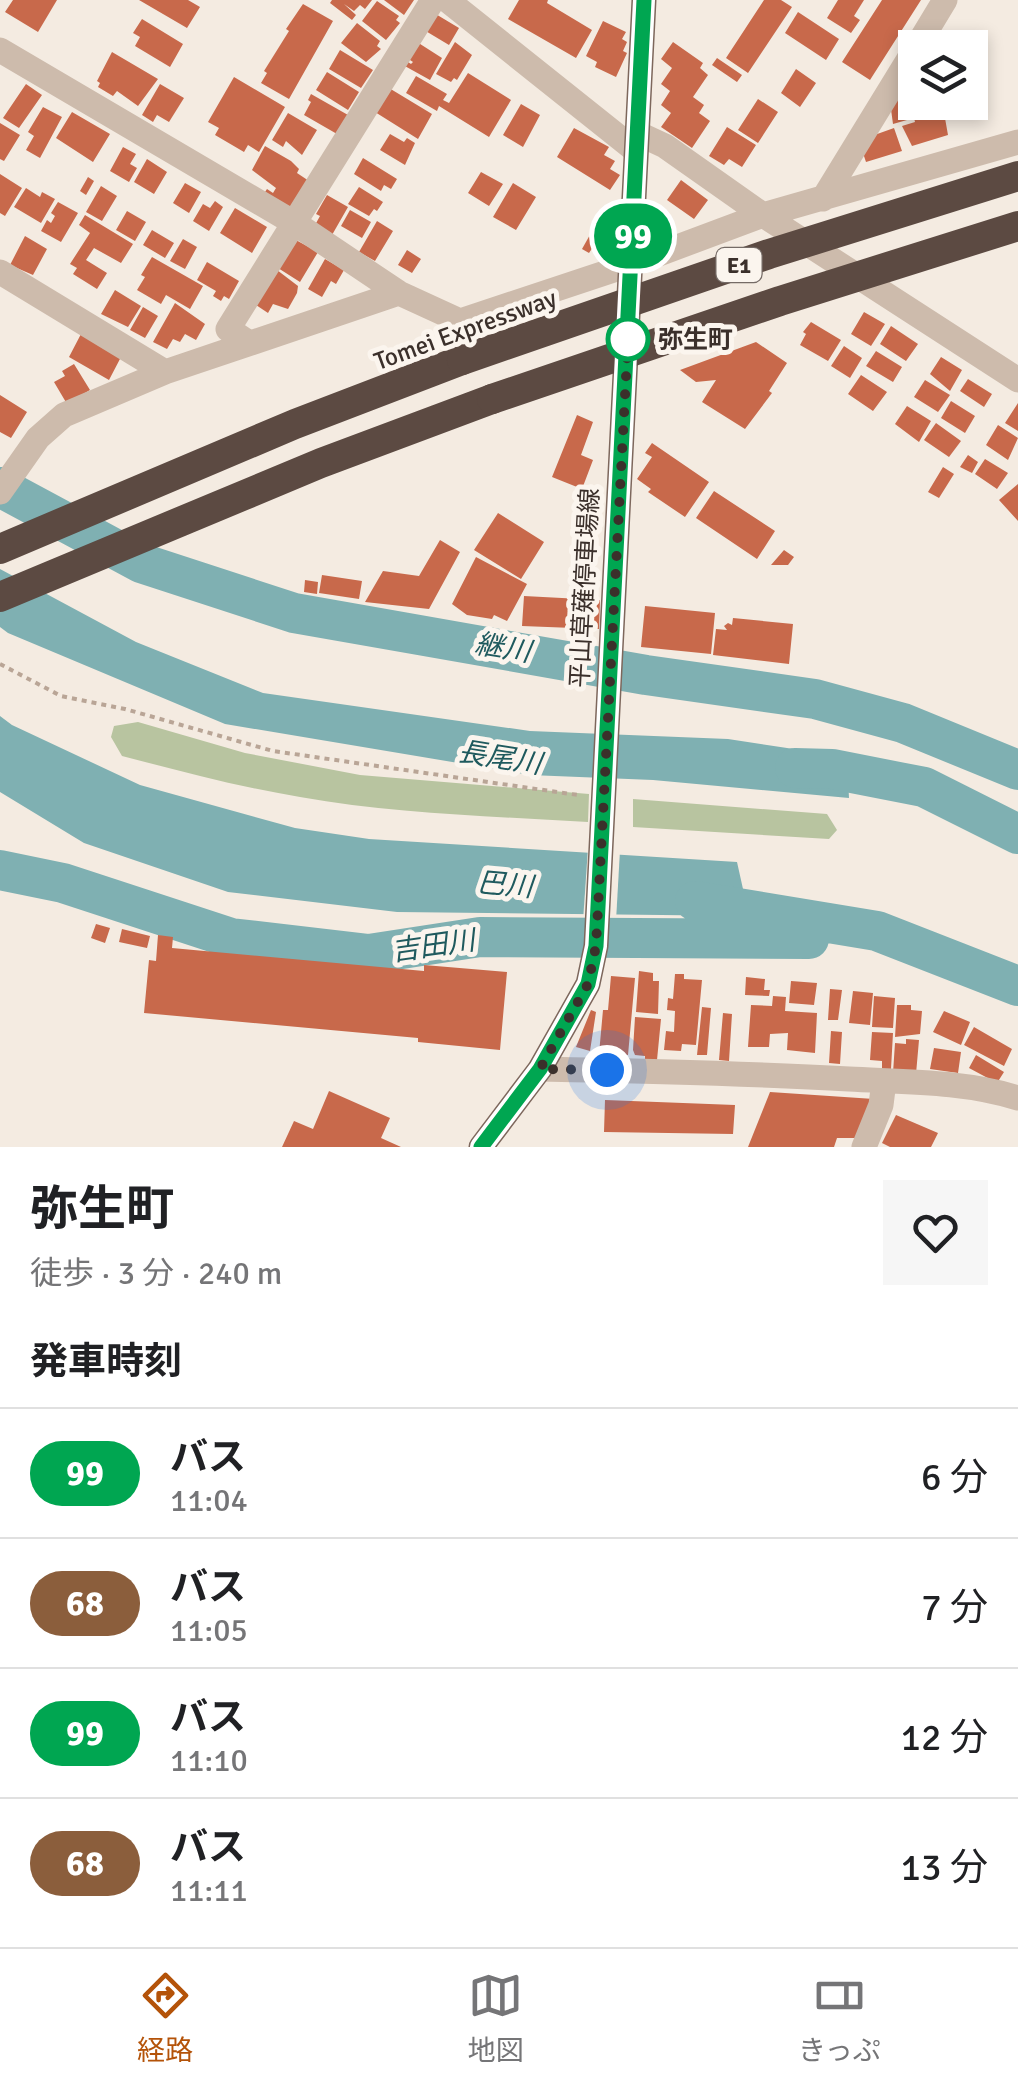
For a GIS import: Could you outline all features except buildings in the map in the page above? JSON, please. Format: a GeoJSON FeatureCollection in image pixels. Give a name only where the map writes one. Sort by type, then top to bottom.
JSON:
{"type":"FeatureCollection","features":[{"type":"Feature","properties":{"kind":"highway","name":"Tomei Expressway"},"geometry":{"type":"LineString","coordinates":[[0,548],[462,360],[769,254],[1018,176]]}},
{"type":"Feature","properties":{"kind":"highway","name":"E1"},"geometry":{"type":"LineString","coordinates":[[0,597],[162,527],[492,399],[780,300],[1018,226]]}},
{"type":"Feature","properties":{"kind":"main road","name":"平山草薙停車場線"},"geometry":{"type":"LineString","coordinates":[[481,1147],[540,1069],[588,984],[596,946],[644,0]]}},
{"type":"Feature","properties":{"kind":"street"},"geometry":{"type":"LineString","coordinates":[[250,343],[228,329],[433,0]]}},
{"type":"Feature","properties":{"kind":"street"},"geometry":{"type":"LineString","coordinates":[[447,0],[636,142],[665,146],[763,216],[1018,380]]}},
{"type":"Feature","properties":{"kind":"street"},"geometry":{"type":"LineString","coordinates":[[927,30],[945,0]]}},
{"type":"Feature","properties":{"kind":"street"},"geometry":{"type":"LineString","coordinates":[[0,50],[296,224],[399,293],[460,321],[763,216],[1018,142]]}},
{"type":"Feature","properties":{"kind":"street"},"geometry":{"type":"LineString","coordinates":[[823,198],[898,77]]}},
{"type":"Feature","properties":{"kind":"street"},"geometry":{"type":"LineString","coordinates":[[0,272],[165,372]]}},
{"type":"Feature","properties":{"kind":"street"},"geometry":{"type":"LineString","coordinates":[[7,482],[38,438],[64,416],[165,372],[399,293]]}},
{"type":"Feature","properties":{"kind":"street"},"geometry":{"type":"LineString","coordinates":[[540,1069],[741,1073],[884,1081],[999,1092],[1018,1098]]}},
{"type":"Feature","properties":{"kind":"street"},"geometry":{"type":"LineString","coordinates":[[864,1147],[881,1106],[884,1081]]}},
{"type":"Feature","properties":{"kind":"path"},"geometry":{"type":"LineString","coordinates":[[0,664],[61,696],[124,709],[273,751],[603,792]]}},
{"type":"Feature","properties":{"kind":"green space"},"geometry":{"type":"Polygon","coordinates":[[[138,722],[245,753],[360,775],[589,794],[588,822],[372,807],[232,784],[122,756],[111,737],[114,726],[138,722]]]}},
{"type":"Feature","properties":{"kind":"green space"},"geometry":{"type":"Polygon","coordinates":[[[633,799],[827,814],[837,830],[829,839],[633,827],[633,799]]]}},
{"type":"Feature","properties":{"kind":"water"},"geometry":{"type":"Polygon","coordinates":[[[0,569],[136,642],[263,693],[530,731],[728,739],[847,757],[849,798],[653,780],[530,775],[225,724],[8,633],[0,627],[0,569]]]}},
{"type":"Feature","properties":{"kind":"water"},"geometry":{"type":"Polygon","coordinates":[[[0,716],[140,785],[295,828],[369,839],[737,862],[749,916],[397,912],[228,892],[84,843],[0,792],[0,716]]]}},
{"type":"Feature","properties":{"kind":"pier"},"geometry":{"type":"Polygon","coordinates":[[[588,848],[620,850],[616,921],[583,921],[588,848]]]}},
{"type":"Feature","properties":{"kind":"waterway","name":"継川"},"geometry":{"type":"LineString","coordinates":[[0,487],[141,563],[294,613],[646,675],[815,699],[903,723],[1018,770]]}},
{"type":"Feature","properties":{"kind":"waterway","name":"長尾川"},"geometry":{"type":"LineString","coordinates":[[795,768],[832,769],[924,787],[1018,834]]}},
{"type":"Feature","properties":{"kind":"waterway","name":"吉田川"},"geometry":{"type":"LineString","coordinates":[[0,870],[63,883],[231,938],[369,954],[480,937],[809,939]]}},
{"type":"Feature","properties":{"kind":"waterway","name":"巴川"},"geometry":{"type":"LineString","coordinates":[[695,901],[877,931],[1018,986]]}},
{"type":"Feature","properties":{"kind":"bus line","name":"99"},"geometry":{"type":"LineString","coordinates":[[481,1147],[540,1069],[588,984],[596,946],[644,0]]}},
{"type":"Feature","properties":{"kind":"place","name":"弥生町"},"geometry":{"type":"Point","coordinates":[628,339]}},
{"type":"Feature","properties":{"kind":"route"},"geometry":{"type":"LineString","coordinates":[[607,1070],[540,1069],[588,984],[596,946],[628,339]]}}]}
